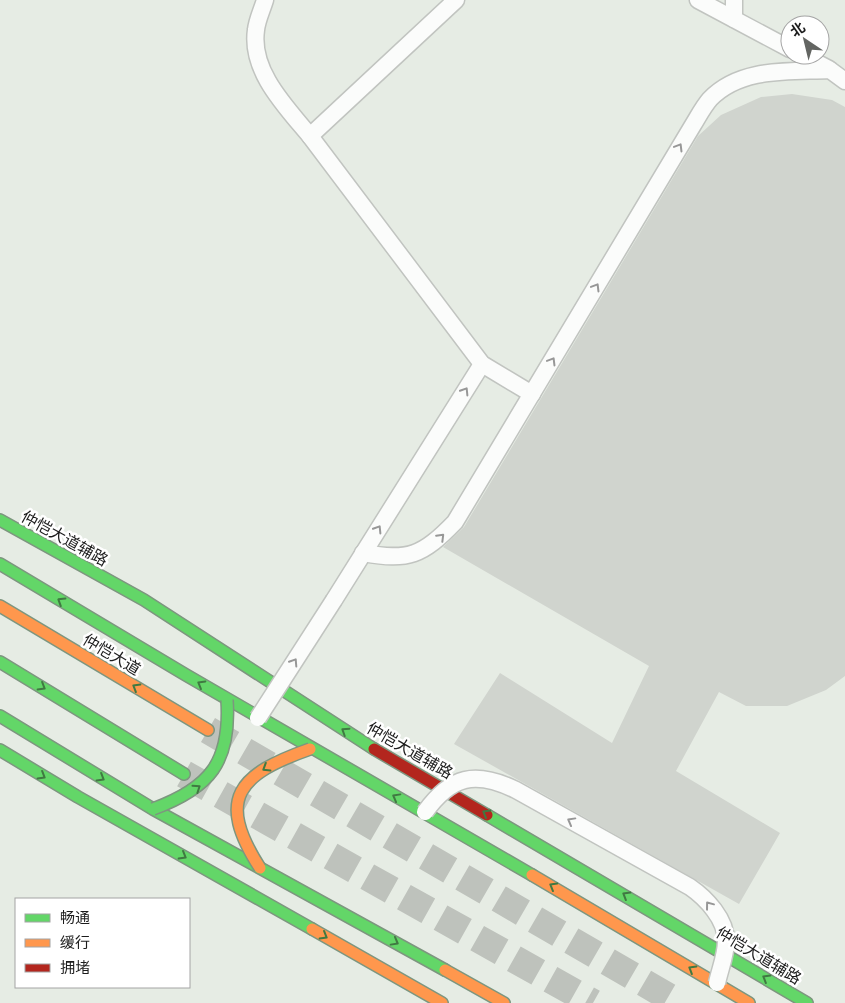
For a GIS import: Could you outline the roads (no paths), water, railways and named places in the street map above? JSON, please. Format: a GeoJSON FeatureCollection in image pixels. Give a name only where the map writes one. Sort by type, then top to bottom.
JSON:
{"type":"FeatureCollection","features":[{"type":"Feature","properties":{"kind":"main road","name":"仲恺大道辅路"},"geometry":{"type":"LineString","coordinates":[[0,520],[144,600],[362,742],[807,1003]]}},
{"type":"Feature","properties":{"kind":"main road"},"geometry":{"type":"LineString","coordinates":[[0,564],[115,635],[310,749],[425,812],[749,1003]]}},
{"type":"Feature","properties":{"kind":"main road","name":"仲恺大道"},"geometry":{"type":"LineString","coordinates":[[0,606],[208,730]]}},
{"type":"Feature","properties":{"kind":"main road"},"geometry":{"type":"LineString","coordinates":[[0,662],[184,774]]}},
{"type":"Feature","properties":{"kind":"main road"},"geometry":{"type":"LineString","coordinates":[[153,809],[171,803],[195,790],[218,767],[226,745],[229,722],[227,700]]}},
{"type":"Feature","properties":{"kind":"main road"},"geometry":{"type":"LineString","coordinates":[[0,716],[153,809],[504,1003]]}},
{"type":"Feature","properties":{"kind":"main road"},"geometry":{"type":"LineString","coordinates":[[260,868],[243,840],[237,823],[236,807],[239,797],[248,781],[264,768],[310,749]]}},
{"type":"Feature","properties":{"kind":"main road"},"geometry":{"type":"LineString","coordinates":[[0,750],[78,797],[442,1003]]}},
{"type":"Feature","properties":{"kind":"lane"},"geometry":{"type":"LineString","coordinates":[[265,0],[256,31],[260,65],[281,102],[310,136],[482,364],[532,394]]}},
{"type":"Feature","properties":{"kind":"lane"},"geometry":{"type":"LineString","coordinates":[[310,136],[456,0]]}},
{"type":"Feature","properties":{"kind":"lane"},"geometry":{"type":"LineString","coordinates":[[698,0],[780,44]]}},
{"type":"Feature","properties":{"kind":"lane"},"geometry":{"type":"LineString","coordinates":[[734,0],[734,19]]}},
{"type":"Feature","properties":{"kind":"lane"},"geometry":{"type":"LineString","coordinates":[[821,65],[845,82]]}},
{"type":"Feature","properties":{"kind":"lane"},"geometry":{"type":"LineString","coordinates":[[363,553],[393,558],[415,554],[435,543],[455,522],[693,125],[710,100],[729,84],[749,76],[830,70]]}},
{"type":"Feature","properties":{"kind":"lane"},"geometry":{"type":"LineString","coordinates":[[258,718],[482,364]]}},
{"type":"Feature","properties":{"kind":"lane"},"geometry":{"type":"LineString","coordinates":[[425,812],[441,792],[450,785],[471,778],[489,780],[516,790],[690,886],[710,904],[725,933],[725,946],[716,983]]}},
{"type":"Feature","properties":{"kind":"tunnel"},"geometry":{"type":"LineString","coordinates":[[208,730],[679,1003]]}},
{"type":"Feature","properties":{"kind":"tunnel"},"geometry":{"type":"LineString","coordinates":[[184,774],[593,1003]]}}]}
